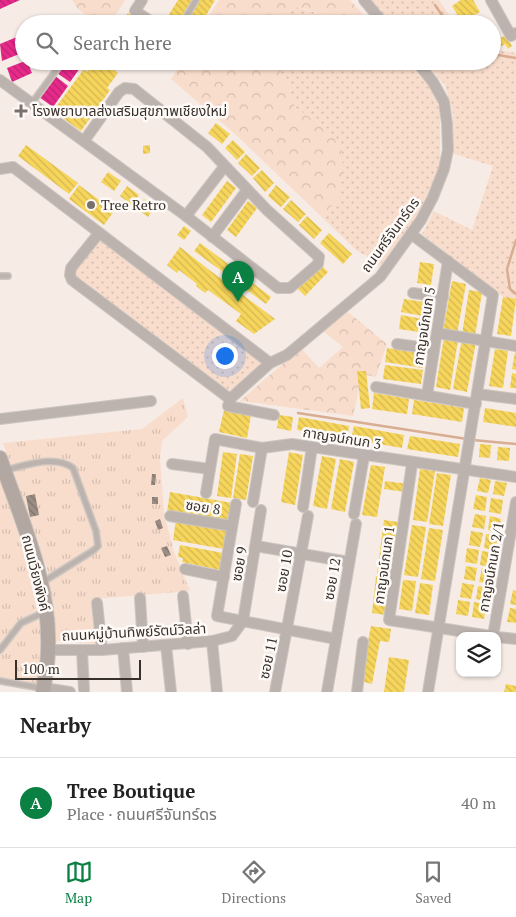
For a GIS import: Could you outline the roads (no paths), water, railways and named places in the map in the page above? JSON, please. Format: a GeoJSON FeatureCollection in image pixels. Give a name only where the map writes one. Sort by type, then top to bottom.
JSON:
{"type":"FeatureCollection","features":[{"type":"Feature","properties":{"kind":"street"},"geometry":{"type":"LineString","coordinates":[[141,15],[135,11],[142,0]]}},
{"type":"Feature","properties":{"kind":"street"},"geometry":{"type":"LineString","coordinates":[[364,0],[376,15]]}},
{"type":"Feature","properties":{"kind":"street"},"geometry":{"type":"LineString","coordinates":[[491,0],[499,15]]}},
{"type":"Feature","properties":{"kind":"street"},"geometry":{"type":"LineString","coordinates":[[501,18],[511,36],[516,33]]}},
{"type":"Feature","properties":{"kind":"street","name":"ถนนศรีจันทร์ดร"},"geometry":{"type":"LineString","coordinates":[[230,398],[270,363],[287,355],[380,277],[411,234],[433,197],[444,169],[448,150],[444,102],[433,82],[423,70]]}},
{"type":"Feature","properties":{"kind":"street"},"geometry":{"type":"LineString","coordinates":[[0,80],[186,216],[278,288],[290,288],[318,264],[319,257],[247,190],[208,147],[144,96],[129,88],[122,88],[84,141]]}},
{"type":"Feature","properties":{"kind":"street"},"geometry":{"type":"LineString","coordinates":[[186,216],[224,166]]}},
{"type":"Feature","properties":{"kind":"street"},"geometry":{"type":"LineString","coordinates":[[0,169],[13,167],[270,363]]}},
{"type":"Feature","properties":{"kind":"street"},"geometry":{"type":"LineString","coordinates":[[212,237],[247,190]]}},
{"type":"Feature","properties":{"kind":"street"},"geometry":{"type":"LineString","coordinates":[[98,233],[71,268],[70,275],[72,280],[230,398],[228,406],[274,415]]}},
{"type":"Feature","properties":{"kind":"street"},"geometry":{"type":"LineString","coordinates":[[411,234],[493,295],[428,692]]}},
{"type":"Feature","properties":{"kind":"street","name":"กาญจน์กนก 5"},"geometry":{"type":"LineString","coordinates":[[427,395],[448,261]]}},
{"type":"Feature","properties":{"kind":"street"},"geometry":{"type":"LineString","coordinates":[[413,293],[442,297]]}},
{"type":"Feature","properties":{"kind":"street"},"geometry":{"type":"LineString","coordinates":[[437,333],[516,346]]}},
{"type":"Feature","properties":{"kind":"street"},"geometry":{"type":"LineString","coordinates":[[397,344],[434,349]]}},
{"type":"Feature","properties":{"kind":"street"},"geometry":{"type":"LineString","coordinates":[[376,387],[427,395],[477,399],[516,399]]}},
{"type":"Feature","properties":{"kind":"street"},"geometry":{"type":"LineString","coordinates":[[0,419],[151,402]]}},
{"type":"Feature","properties":{"kind":"street","name":"กาญจน์กนก 3"},"geometry":{"type":"LineString","coordinates":[[210,469],[215,439],[262,448],[292,444],[412,464],[516,478]]}},
{"type":"Feature","properties":{"kind":"street","name":"ซอย 10"},"geometry":{"type":"LineString","coordinates":[[288,630],[301,554],[312,447]]}},
{"type":"Feature","properties":{"kind":"street"},"geometry":{"type":"LineString","coordinates":[[253,502],[262,448]]}},
{"type":"Feature","properties":{"kind":"street","name":"ซอย 12"},"geometry":{"type":"LineString","coordinates":[[327,692],[349,562],[364,456]]}},
{"type":"Feature","properties":{"kind":"street","name":"ถนนเวียงพิงค์"},"geometry":{"type":"LineString","coordinates":[[1,462],[24,524],[41,584],[46,612],[48,650],[43,690]]}},
{"type":"Feature","properties":{"kind":"street"},"geometry":{"type":"LineString","coordinates":[[172,464],[210,469],[206,494]]}},
{"type":"Feature","properties":{"kind":"street","name":"กาญจน์กนก 1"},"geometry":{"type":"LineString","coordinates":[[412,464],[389,620],[439,628]]}},
{"type":"Feature","properties":{"kind":"street","name":"กาญจน์กนก 2/1"},"geometry":{"type":"LineString","coordinates":[[493,632],[516,502]]}},
{"type":"Feature","properties":{"kind":"street","name":"ซอย 8"},"geometry":{"type":"LineString","coordinates":[[236,504],[217,616],[243,621]]}},
{"type":"Feature","properties":{"kind":"street","name":"ซอย 9"},"geometry":{"type":"LineString","coordinates":[[243,621],[262,510]]}},
{"type":"Feature","properties":{"kind":"street","name":"ซอย 8"},"geometry":{"type":"LineString","coordinates":[[170,516],[232,526]]}},
{"type":"Feature","properties":{"kind":"street"},"geometry":{"type":"LineString","coordinates":[[256,546],[349,562]]}},
{"type":"Feature","properties":{"kind":"street"},"geometry":{"type":"LineString","coordinates":[[185,569],[224,577]]}},
{"type":"Feature","properties":{"kind":"street"},"geometry":{"type":"LineString","coordinates":[[183,596],[188,644]]}},
{"type":"Feature","properties":{"kind":"street"},"geometry":{"type":"LineString","coordinates":[[140,598],[143,647]]}},
{"type":"Feature","properties":{"kind":"street"},"geometry":{"type":"LineString","coordinates":[[98,602],[102,650]]}},
{"type":"Feature","properties":{"kind":"street"},"geometry":{"type":"LineString","coordinates":[[243,621],[336,639]]}},
{"type":"Feature","properties":{"kind":"street","name":"ถนนหมู่บ้านทิพย์รัตน์วิลล่า"},"geometry":{"type":"LineString","coordinates":[[48,650],[102,650],[212,641],[232,636],[243,621]]}},
{"type":"Feature","properties":{"kind":"street"},"geometry":{"type":"LineString","coordinates":[[439,628],[466,632]]}},
{"type":"Feature","properties":{"kind":"street","name":"ซอย 11"},"geometry":{"type":"LineString","coordinates":[[275,692],[288,630]]}},
{"type":"Feature","properties":{"kind":"street"},"geometry":{"type":"LineString","coordinates":[[501,638],[516,640]]}},
{"type":"Feature","properties":{"kind":"street"},"geometry":{"type":"LineString","coordinates":[[212,641],[217,692]]}},
{"type":"Feature","properties":{"kind":"street"},"geometry":{"type":"LineString","coordinates":[[357,692],[363,642]]}},
{"type":"Feature","properties":{"kind":"street"},"geometry":{"type":"LineString","coordinates":[[166,645],[171,692]]}},
{"type":"Feature","properties":{"kind":"street"},"geometry":{"type":"LineString","coordinates":[[123,648],[127,692]]}},
{"type":"Feature","properties":{"kind":"street"},"geometry":{"type":"LineString","coordinates":[[82,650],[84,690]]}},
{"type":"Feature","properties":{"kind":"street"},"geometry":{"type":"LineString","coordinates":[[43,690],[70,692]]}},
{"type":"Feature","properties":{"kind":"lane"},"geometry":{"type":"LineString","coordinates":[[187,15],[196,0]]}},
{"type":"Feature","properties":{"kind":"lane"},"geometry":{"type":"LineString","coordinates":[[32,103],[56,70]]}},
{"type":"Feature","properties":{"kind":"lane"},"geometry":{"type":"LineString","coordinates":[[0,276],[8,276]]}},
{"type":"Feature","properties":{"kind":"lane"},"geometry":{"type":"LineString","coordinates":[[1,462],[68,464],[73,468],[96,531],[98,546],[94,550],[41,584]]}},
{"type":"Feature","properties":{"kind":"lane"},"geometry":{"type":"LineString","coordinates":[[0,650],[21,623],[46,612]]}},
{"type":"Feature","properties":{"kind":"lane"},"geometry":{"type":"LineString","coordinates":[[0,681],[43,690]]}},
{"type":"Feature","properties":{"kind":"waterway"},"geometry":{"type":"LineString","coordinates":[[435,5],[442,15]]}},
{"type":"Feature","properties":{"kind":"waterway"},"geometry":{"type":"LineString","coordinates":[[501,56],[516,58]]}},
{"type":"Feature","properties":{"kind":"waterway"},"geometry":{"type":"LineString","coordinates":[[516,240],[507,269],[510,289],[516,294]]}},
{"type":"Feature","properties":{"kind":"waterway"},"geometry":{"type":"LineString","coordinates":[[298,413],[467,439]]}},
{"type":"Feature","properties":{"kind":"waterway"},"geometry":{"type":"LineString","coordinates":[[473,440],[516,444]]}},
{"type":"Feature","properties":{"kind":"place","name":"โรงพยาบาลส่งเสริมสุขภาพเชียงใหม่"},"geometry":{"type":"Point","coordinates":[21,111]}},
{"type":"Feature","properties":{"kind":"place","name":"Tree Retro"},"geometry":{"type":"Point","coordinates":[91,205]}},
{"type":"Feature","properties":{"kind":"place","name":"Tree Boutique"},"geometry":{"type":"Point","coordinates":[238,302]}}]}
